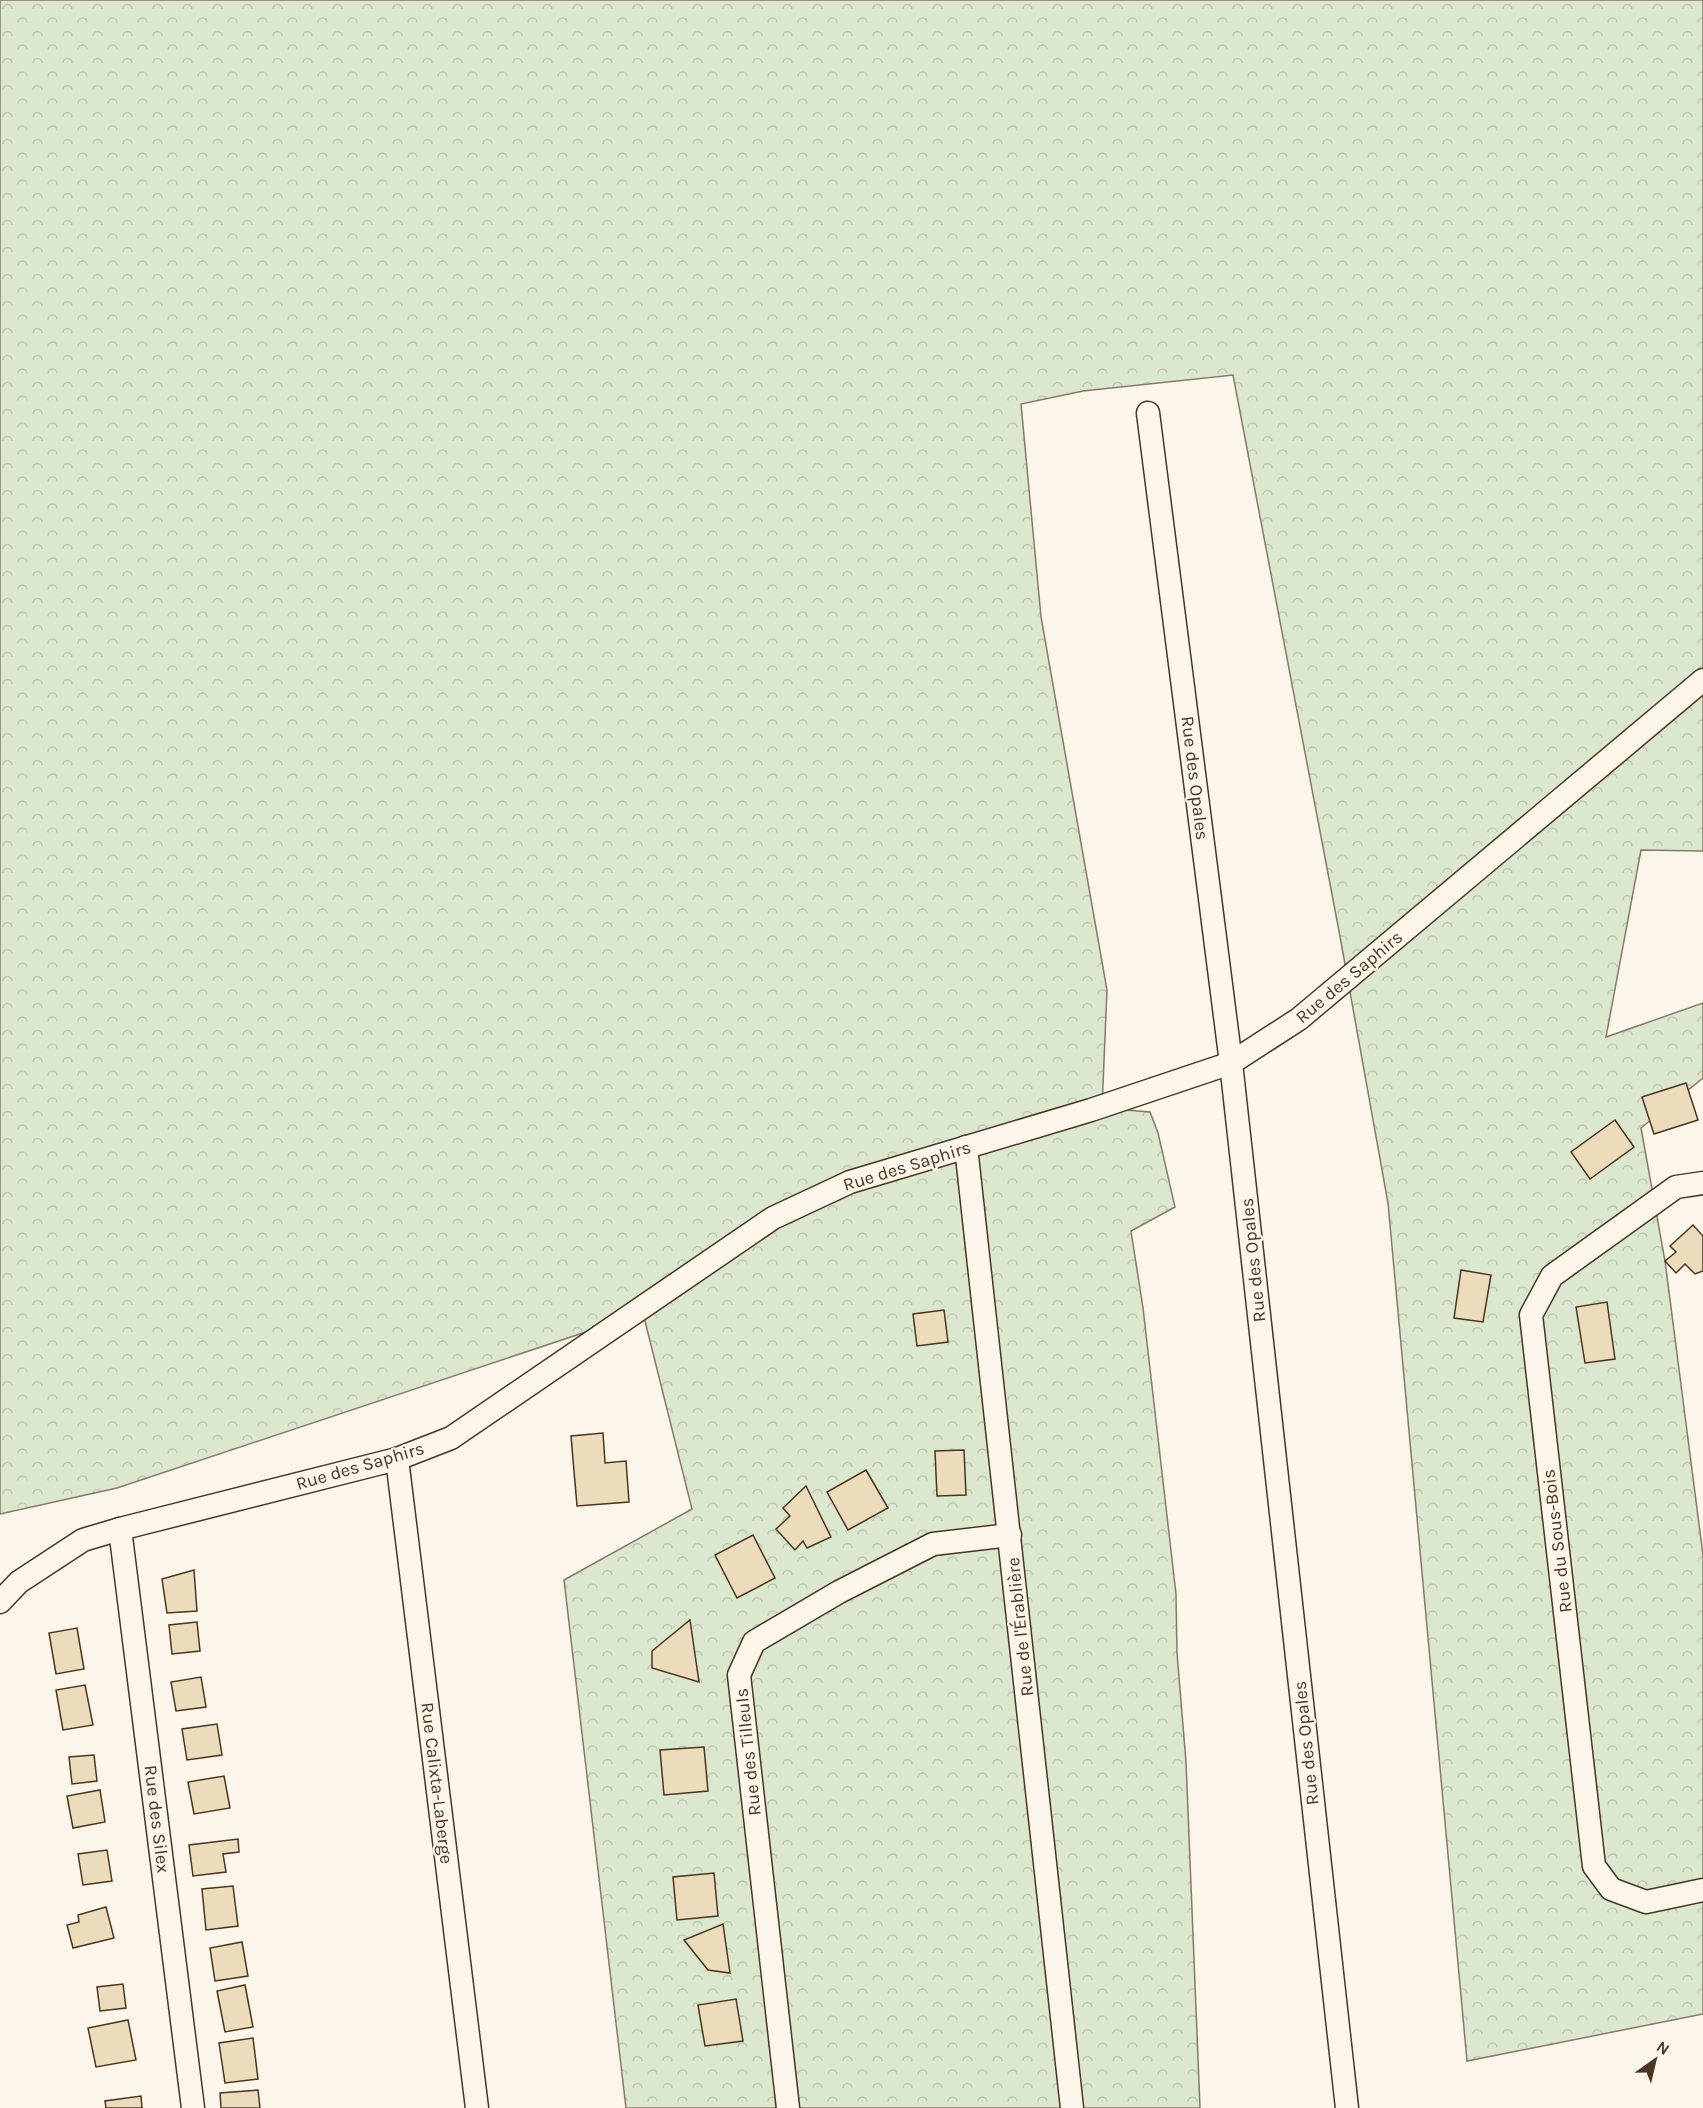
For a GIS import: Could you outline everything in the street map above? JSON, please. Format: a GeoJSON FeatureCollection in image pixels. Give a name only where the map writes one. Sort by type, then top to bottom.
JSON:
{"type":"FeatureCollection","features":[{"type":"Feature","properties":{"kind":"street","name":"Rue des Opales"},"geometry":{"type":"LineString","coordinates":[[1148,413],[1231,1063],[1347,2108]]}},
{"type":"Feature","properties":{"kind":"street","name":"Rue des Saphirs"},"geometry":{"type":"LineString","coordinates":[[0,1602],[19,1582],[83,1540],[397,1459],[451,1438],[773,1218],[849,1182],[1091,1110],[1231,1063],[1299,1019],[1703,680]]}},
{"type":"Feature","properties":{"kind":"street","name":"Rue de l'Érablière"},"geometry":{"type":"LineString","coordinates":[[966,1147],[1072,2108]]}},
{"type":"Feature","properties":{"kind":"street","name":"Rue du Sous-Bois"},"geometry":{"type":"LineString","coordinates":[[1703,1183],[1676,1187],[1552,1276],[1531,1316],[1594,1866],[1611,1889],[1646,1902],[1703,1890]]}},
{"type":"Feature","properties":{"kind":"street","name":"Rue Calixta-Laberge"},"geometry":{"type":"LineString","coordinates":[[397,1459],[477,2108]]}},
{"type":"Feature","properties":{"kind":"street","name":"Rue des Silex"},"geometry":{"type":"LineString","coordinates":[[120,1529],[193,2108]]}},
{"type":"Feature","properties":{"kind":"street","name":"Rue des Tilleuls"},"geometry":{"type":"LineString","coordinates":[[788,2108],[739,1675],[754,1642],[839,1592],[933,1544],[1010,1535]]}},
{"type":"Feature","properties":{"kind":"green space"},"geometry":{"type":"Polygon","coordinates":[[[0,0],[1703,0],[1703,851],[1641,850],[1606,1037],[1703,1003],[1703,1078],[1641,1128],[1665,1261],[1703,1555],[1703,2014],[1467,2061],[1388,1203],[1339,931],[1233,375],[1083,391],[1021,404],[1041,617],[1107,990],[1102,1108],[1150,1112],[1158,1133],[1175,1207],[1131,1231],[1143,1308],[1176,1594],[1177,1653],[1186,1762],[1200,2108],[626,2108],[564,1580],[692,1509],[643,1313],[117,1488],[0,1514],[0,0]]]}},
{"type":"Feature","properties":{"kind":"building"},"geometry":{"type":"Polygon","coordinates":[[[1686,1083],[1698,1120],[1654,1134],[1642,1097],[1686,1083]]]}},
{"type":"Feature","properties":{"kind":"building"},"geometry":{"type":"Polygon","coordinates":[[[1615,1120],[1634,1147],[1590,1179],[1571,1152],[1615,1120]]]}},
{"type":"Feature","properties":{"kind":"building"},"geometry":{"type":"Polygon","coordinates":[[[1693,1225],[1703,1236],[1703,1271],[1695,1274],[1685,1264],[1676,1273],[1665,1261],[1676,1252],[1670,1246],[1693,1225]]]}},
{"type":"Feature","properties":{"kind":"building"},"geometry":{"type":"Polygon","coordinates":[[[1461,1270],[1491,1275],[1483,1322],[1454,1318],[1461,1270]]]}},
{"type":"Feature","properties":{"kind":"building"},"geometry":{"type":"Polygon","coordinates":[[[1607,1302],[1615,1359],[1585,1363],[1576,1307],[1607,1302]]]}},
{"type":"Feature","properties":{"kind":"building"},"geometry":{"type":"Polygon","coordinates":[[[944,1310],[948,1342],[917,1346],[913,1314],[944,1310]]]}},
{"type":"Feature","properties":{"kind":"building"},"geometry":{"type":"Polygon","coordinates":[[[603,1433],[605,1463],[626,1461],[629,1502],[577,1506],[571,1436],[603,1433]]]}},
{"type":"Feature","properties":{"kind":"building"},"geometry":{"type":"Polygon","coordinates":[[[964,1450],[966,1495],[937,1496],[935,1451],[964,1450]]]}},
{"type":"Feature","properties":{"kind":"building"},"geometry":{"type":"Polygon","coordinates":[[[866,1470],[888,1508],[848,1530],[827,1492],[866,1470]]]}},
{"type":"Feature","properties":{"kind":"building"},"geometry":{"type":"Polygon","coordinates":[[[806,1486],[831,1537],[807,1548],[803,1541],[795,1550],[776,1529],[790,1516],[783,1508],[806,1486]]]}},
{"type":"Feature","properties":{"kind":"building"},"geometry":{"type":"Polygon","coordinates":[[[753,1535],[775,1578],[737,1598],[715,1555],[753,1535]]]}},
{"type":"Feature","properties":{"kind":"building"},"geometry":{"type":"Polygon","coordinates":[[[194,1570],[197,1611],[167,1613],[162,1579],[194,1570]]]}},
{"type":"Feature","properties":{"kind":"building"},"geometry":{"type":"Polygon","coordinates":[[[690,1620],[699,1682],[652,1668],[652,1651],[690,1620]]]}},
{"type":"Feature","properties":{"kind":"building"},"geometry":{"type":"Polygon","coordinates":[[[197,1622],[200,1651],[172,1654],[169,1625],[197,1622]]]}},
{"type":"Feature","properties":{"kind":"building"},"geometry":{"type":"Polygon","coordinates":[[[77,1628],[84,1669],[56,1674],[49,1633],[77,1628]]]}},
{"type":"Feature","properties":{"kind":"building"},"geometry":{"type":"Polygon","coordinates":[[[201,1677],[206,1707],[176,1711],[171,1682],[201,1677]]]}},
{"type":"Feature","properties":{"kind":"building"},"geometry":{"type":"Polygon","coordinates":[[[85,1685],[93,1725],[63,1730],[56,1690],[85,1685]]]}},
{"type":"Feature","properties":{"kind":"building"},"geometry":{"type":"Polygon","coordinates":[[[217,1724],[222,1755],[187,1760],[182,1729],[217,1724]]]}},
{"type":"Feature","properties":{"kind":"building"},"geometry":{"type":"Polygon","coordinates":[[[704,1747],[708,1791],[664,1795],[660,1750],[704,1747]]]}},
{"type":"Feature","properties":{"kind":"building"},"geometry":{"type":"Polygon","coordinates":[[[94,1755],[97,1781],[72,1784],[69,1757],[94,1755]]]}},
{"type":"Feature","properties":{"kind":"building"},"geometry":{"type":"Polygon","coordinates":[[[224,1776],[230,1808],[194,1814],[188,1782],[224,1776]]]}},
{"type":"Feature","properties":{"kind":"building"},"geometry":{"type":"Polygon","coordinates":[[[100,1790],[105,1822],[73,1828],[67,1796],[100,1790]]]}},
{"type":"Feature","properties":{"kind":"building"},"geometry":{"type":"Polygon","coordinates":[[[238,1839],[239,1852],[223,1854],[226,1872],[193,1876],[189,1845],[238,1839]]]}},
{"type":"Feature","properties":{"kind":"building"},"geometry":{"type":"Polygon","coordinates":[[[107,1850],[112,1881],[83,1885],[78,1854],[107,1850]]]}},
{"type":"Feature","properties":{"kind":"building"},"geometry":{"type":"Polygon","coordinates":[[[714,1873],[718,1916],[677,1920],[673,1877],[714,1873]]]}},
{"type":"Feature","properties":{"kind":"building"},"geometry":{"type":"Polygon","coordinates":[[[233,1886],[238,1926],[206,1930],[202,1889],[233,1886]]]}},
{"type":"Feature","properties":{"kind":"building"},"geometry":{"type":"Polygon","coordinates":[[[106,1907],[114,1938],[73,1948],[67,1925],[79,1922],[78,1915],[106,1907]]]}},
{"type":"Feature","properties":{"kind":"building"},"geometry":{"type":"Polygon","coordinates":[[[723,1924],[730,1973],[708,1970],[684,1940],[723,1924]]]}},
{"type":"Feature","properties":{"kind":"building"},"geometry":{"type":"Polygon","coordinates":[[[242,1942],[248,1976],[215,1981],[210,1948],[242,1942]]]}},
{"type":"Feature","properties":{"kind":"building"},"geometry":{"type":"Polygon","coordinates":[[[123,1984],[126,2008],[100,2011],[97,1987],[123,1984]]]}},
{"type":"Feature","properties":{"kind":"building"},"geometry":{"type":"Polygon","coordinates":[[[245,1985],[253,2027],[225,2032],[217,1991],[245,1985]]]}},
{"type":"Feature","properties":{"kind":"building"},"geometry":{"type":"Polygon","coordinates":[[[736,1999],[743,2041],[705,2046],[698,2005],[736,1999]]]}},
{"type":"Feature","properties":{"kind":"building"},"geometry":{"type":"Polygon","coordinates":[[[128,2020],[136,2060],[96,2067],[88,2028],[128,2020]]]}},
{"type":"Feature","properties":{"kind":"building"},"geometry":{"type":"Polygon","coordinates":[[[253,2038],[258,2079],[225,2083],[219,2043],[253,2038]]]}},
{"type":"Feature","properties":{"kind":"building"},"geometry":{"type":"Polygon","coordinates":[[[258,2090],[260,2108],[221,2108],[220,2093],[258,2090]]]}},
{"type":"Feature","properties":{"kind":"building"},"geometry":{"type":"Polygon","coordinates":[[[141,2096],[142,2108],[106,2108],[105,2101],[141,2096]]]}}]}
